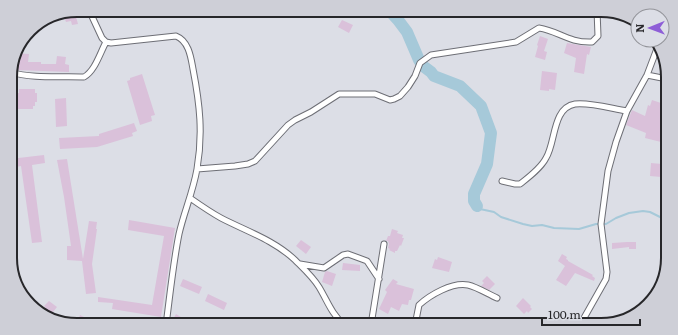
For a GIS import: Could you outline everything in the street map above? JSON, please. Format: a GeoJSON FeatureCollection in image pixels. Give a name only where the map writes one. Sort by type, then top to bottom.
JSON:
{"type":"FeatureCollection","features":[{"type":"Feature","properties":{"kind":"street"},"geometry":{"type":"LineString","coordinates":[[92,17],[102,38],[106,42],[116,43],[176,36],[183,39],[189,51],[199,105],[200,141],[197,169],[179,234],[167,318]]}},
{"type":"Feature","properties":{"kind":"street"},"geometry":{"type":"LineString","coordinates":[[197,169],[235,166],[248,164],[255,161],[288,125],[339,94],[375,94],[390,100],[394,99],[400,96],[416,76],[420,63],[431,55],[516,42],[539,28],[570,40],[592,42],[598,36],[597,17]]}},
{"type":"Feature","properties":{"kind":"street"},"geometry":{"type":"LineString","coordinates":[[17,74],[84,76],[92,70],[106,42]]}},
{"type":"Feature","properties":{"kind":"street"},"geometry":{"type":"LineString","coordinates":[[584,318],[606,279],[607,272],[601,224],[608,171],[616,142],[627,112],[647,75],[655,53]]}},
{"type":"Feature","properties":{"kind":"street"},"geometry":{"type":"LineString","coordinates":[[647,75],[661,78]]}},
{"type":"Feature","properties":{"kind":"street"},"geometry":{"type":"LineString","coordinates":[[502,181],[520,184],[543,162],[551,148],[561,113],[566,108],[577,104],[627,112]]}},
{"type":"Feature","properties":{"kind":"street"},"geometry":{"type":"LineString","coordinates":[[190,198],[220,218],[269,241],[294,259],[319,287],[337,318]]}},
{"type":"Feature","properties":{"kind":"street"},"geometry":{"type":"LineString","coordinates":[[372,318],[384,244]]}},
{"type":"Feature","properties":{"kind":"street"},"geometry":{"type":"LineString","coordinates":[[299,264],[324,268],[343,255],[348,254],[367,261],[379,279]]}},
{"type":"Feature","properties":{"kind":"street"},"geometry":{"type":"LineString","coordinates":[[416,318],[419,305],[440,290],[469,285],[497,298]]}},
{"type":"Feature","properties":{"kind":"building"},"geometry":{"type":"Polygon","coordinates":[[[76,17],[78,24],[72,25],[71,21],[66,22],[64,18],[76,17]]]}},
{"type":"Feature","properties":{"kind":"building"},"geometry":{"type":"Polygon","coordinates":[[[342,20],[353,25],[349,33],[338,27],[342,20]]]}},
{"type":"Feature","properties":{"kind":"building"},"geometry":{"type":"Polygon","coordinates":[[[540,36],[548,39],[544,51],[547,52],[545,60],[535,57],[540,36]]]}},
{"type":"Feature","properties":{"kind":"building"},"geometry":{"type":"Polygon","coordinates":[[[567,43],[591,47],[589,55],[587,54],[584,74],[574,72],[576,58],[564,53],[567,43]]]}},
{"type":"Feature","properties":{"kind":"building"},"geometry":{"type":"Polygon","coordinates":[[[22,54],[29,54],[28,62],[41,62],[41,64],[56,64],[57,56],[66,57],[65,64],[69,65],[69,72],[18,70],[22,54]]]}},
{"type":"Feature","properties":{"kind":"building"},"geometry":{"type":"Polygon","coordinates":[[[542,71],[557,73],[555,90],[540,90],[542,71]]]}},
{"type":"Feature","properties":{"kind":"building"},"geometry":{"type":"Polygon","coordinates":[[[142,74],[155,115],[151,116],[152,121],[140,125],[127,81],[130,80],[130,78],[142,74]]]}},
{"type":"Feature","properties":{"kind":"building"},"geometry":{"type":"Polygon","coordinates":[[[19,89],[35,89],[35,93],[37,93],[37,102],[35,102],[33,109],[17,109],[17,93],[19,93],[19,89]]]}},
{"type":"Feature","properties":{"kind":"building"},"geometry":{"type":"Polygon","coordinates":[[[66,98],[67,126],[56,127],[55,99],[66,98]]]}},
{"type":"Feature","properties":{"kind":"building"},"geometry":{"type":"Polygon","coordinates":[[[652,100],[661,103],[661,142],[645,138],[646,133],[626,125],[632,110],[645,116],[648,105],[650,106],[652,100]]]}},
{"type":"Feature","properties":{"kind":"building"},"geometry":{"type":"Polygon","coordinates":[[[134,123],[137,131],[132,133],[133,136],[97,147],[60,149],[59,138],[99,136],[99,134],[134,123]]]}},
{"type":"Feature","properties":{"kind":"building"},"geometry":{"type":"Polygon","coordinates":[[[44,155],[45,163],[32,165],[42,242],[32,243],[21,166],[17,167],[17,158],[44,155]]]}},
{"type":"Feature","properties":{"kind":"building"},"geometry":{"type":"Polygon","coordinates":[[[67,159],[83,259],[89,221],[97,222],[92,264],[96,293],[86,294],[82,261],[67,260],[67,246],[71,246],[57,160],[67,159]]]}},
{"type":"Feature","properties":{"kind":"building"},"geometry":{"type":"Polygon","coordinates":[[[651,163],[661,164],[661,177],[650,176],[651,163]]]}},
{"type":"Feature","properties":{"kind":"building"},"geometry":{"type":"Polygon","coordinates":[[[129,220],[175,228],[161,317],[112,309],[113,303],[98,302],[98,297],[152,305],[164,236],[128,230],[129,220]]]}},
{"type":"Feature","properties":{"kind":"building"},"geometry":{"type":"Polygon","coordinates":[[[392,229],[398,231],[397,233],[403,235],[402,238],[404,238],[401,246],[400,245],[395,253],[389,250],[388,241],[386,241],[388,236],[390,236],[392,229]]]}},
{"type":"Feature","properties":{"kind":"building"},"geometry":{"type":"Polygon","coordinates":[[[301,240],[311,247],[306,254],[296,246],[301,240]]]}},
{"type":"Feature","properties":{"kind":"building"},"geometry":{"type":"Polygon","coordinates":[[[636,242],[636,249],[629,249],[629,247],[612,249],[612,243],[636,242]]]}},
{"type":"Feature","properties":{"kind":"building"},"geometry":{"type":"Polygon","coordinates":[[[562,254],[567,257],[566,259],[568,261],[593,275],[592,276],[595,278],[594,281],[575,273],[566,286],[556,280],[565,266],[558,261],[562,254]]]}},
{"type":"Feature","properties":{"kind":"building"},"geometry":{"type":"Polygon","coordinates":[[[438,257],[452,262],[449,272],[432,268],[435,259],[437,260],[438,257]]]}},
{"type":"Feature","properties":{"kind":"building"},"geometry":{"type":"Polygon","coordinates":[[[343,263],[360,265],[360,271],[342,270],[343,263]]]}},
{"type":"Feature","properties":{"kind":"building"},"geometry":{"type":"Polygon","coordinates":[[[327,271],[336,274],[332,286],[322,282],[325,272],[327,271]]]}},
{"type":"Feature","properties":{"kind":"building"},"geometry":{"type":"Polygon","coordinates":[[[487,276],[495,284],[489,290],[481,286],[484,283],[482,281],[487,276]]]}},
{"type":"Feature","properties":{"kind":"building"},"geometry":{"type":"Polygon","coordinates":[[[183,279],[202,287],[199,294],[180,286],[183,279]]]}},
{"type":"Feature","properties":{"kind":"building"},"geometry":{"type":"Polygon","coordinates":[[[393,279],[398,282],[396,284],[414,289],[408,305],[402,304],[399,311],[391,307],[388,314],[379,309],[387,292],[385,290],[393,279]]]}},
{"type":"Feature","properties":{"kind":"building"},"geometry":{"type":"Polygon","coordinates":[[[208,294],[227,303],[224,310],[205,301],[208,294]]]}},
{"type":"Feature","properties":{"kind":"building"},"geometry":{"type":"Polygon","coordinates":[[[523,298],[532,309],[528,313],[527,311],[524,314],[516,306],[523,298]]]}},
{"type":"Feature","properties":{"kind":"building"},"geometry":{"type":"Polygon","coordinates":[[[49,301],[57,307],[53,313],[45,309],[44,306],[49,301]]]}},
{"type":"Feature","properties":{"kind":"building"},"geometry":{"type":"Polygon","coordinates":[[[176,314],[182,318],[174,318],[176,314]]]}},
{"type":"Feature","properties":{"kind":"building"},"geometry":{"type":"Polygon","coordinates":[[[80,315],[86,318],[79,318],[80,315]]]}},
{"type":"Feature","properties":{"kind":"waterway"},"geometry":{"type":"LineString","coordinates":[[395,17],[407,32],[423,66],[434,76],[460,86],[481,106],[491,133],[487,164],[474,194],[474,201],[477,206]]}},
{"type":"Feature","properties":{"kind":"waterway"},"geometry":{"type":"LineString","coordinates":[[477,206],[480,209],[494,212],[501,217],[523,224],[532,226],[542,225],[554,228],[579,229],[596,224],[606,224],[629,213],[643,211],[650,212],[661,218]]}}]}
